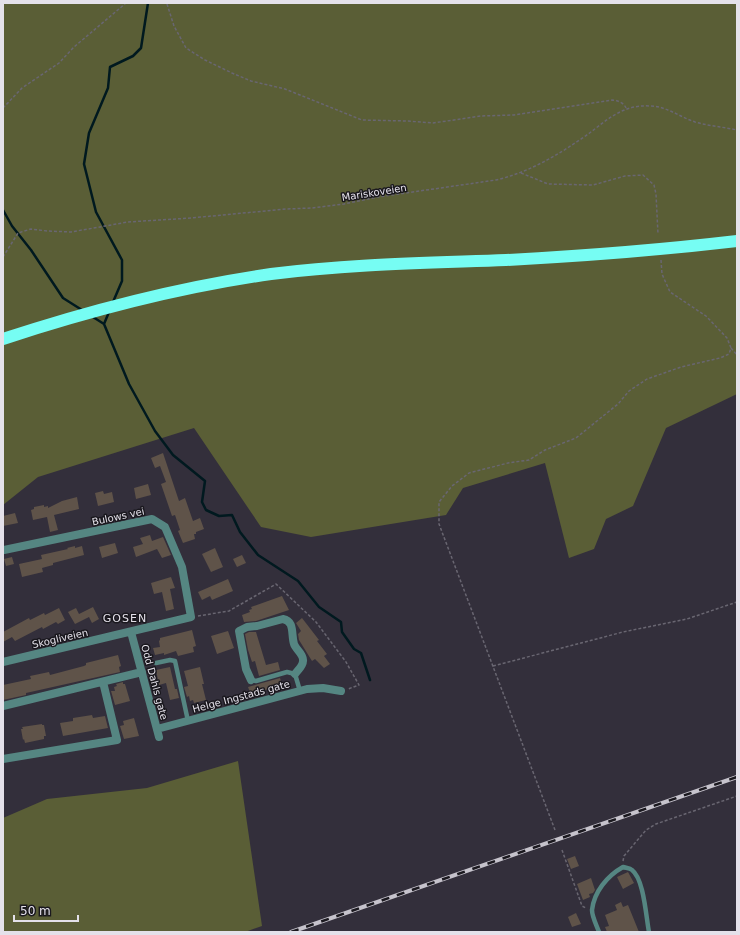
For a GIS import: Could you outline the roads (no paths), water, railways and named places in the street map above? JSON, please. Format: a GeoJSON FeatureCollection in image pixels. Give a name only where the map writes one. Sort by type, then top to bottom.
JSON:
{"type":"FeatureCollection","features":[{"type":"Feature","properties":{"kind":"highway"},"geometry":{"type":"LineString","coordinates":[[3,332],[136,293],[194,281],[273,268],[355,260],[556,251],[737,235]]}},
{"type":"Feature","properties":{"kind":"highway"},"geometry":{"type":"LineString","coordinates":[[3,339],[85,313],[152,296],[215,283],[273,274],[386,265],[595,255],[648,251],[737,241]]}},
{"type":"Feature","properties":{"kind":"street","name":"Bulows vei"},"geometry":{"type":"LineString","coordinates":[[4,550],[152,519],[165,527],[182,567],[191,617]]}},
{"type":"Feature","properties":{"kind":"street","name":"Skogliveien"},"geometry":{"type":"LineString","coordinates":[[3,662],[191,617]]}},
{"type":"Feature","properties":{"kind":"street","name":"Helge Ingstads gate"},"geometry":{"type":"LineString","coordinates":[[251,680],[246,669],[239,631],[247,627],[283,619],[290,624],[294,644],[303,658],[303,662],[295,674]]}},
{"type":"Feature","properties":{"kind":"street","name":"Odd Dahls gate"},"geometry":{"type":"LineString","coordinates":[[131,632],[158,733]]}},
{"type":"Feature","properties":{"kind":"street"},"geometry":{"type":"LineString","coordinates":[[3,706],[142,672]]}},
{"type":"Feature","properties":{"kind":"street"},"geometry":{"type":"LineString","coordinates":[[3,759],[116,740],[103,682]]}},
{"type":"Feature","properties":{"kind":"street","name":"Helge Ingstads gate"},"geometry":{"type":"LineString","coordinates":[[158,733],[188,721],[307,689],[322,688],[341,691]]}},
{"type":"Feature","properties":{"kind":"lane","name":"Helge Ingstads gate"},"geometry":{"type":"LineString","coordinates":[[156,663],[170,660],[175,661],[188,721]]}},
{"type":"Feature","properties":{"kind":"lane","name":"Helge Ingstads gate"},"geometry":{"type":"LineString","coordinates":[[251,680],[256,681],[291,672],[295,674],[300,691]]}},
{"type":"Feature","properties":{"kind":"lane"},"geometry":{"type":"LineString","coordinates":[[599,932],[592,912],[594,901],[602,885],[616,871],[623,867],[631,870],[641,885],[648,932]]}},
{"type":"Feature","properties":{"kind":"waterway"},"geometry":{"type":"LineString","coordinates":[[113,302],[122,281],[122,260],[96,212],[84,164],[89,133],[108,88],[110,67],[133,56],[141,48],[148,3]]}},
{"type":"Feature","properties":{"kind":"waterway"},"geometry":{"type":"LineString","coordinates":[[3,210],[12,226],[31,250],[63,298],[82,310]]}},
{"type":"Feature","properties":{"kind":"waterway"},"geometry":{"type":"LineString","coordinates":[[109,312],[104,324],[129,384],[155,431],[173,455],[205,481],[202,502],[206,510],[219,516],[232,515],[240,532],[258,555],[298,581],[319,607],[341,622],[342,632],[354,649],[361,653],[370,680]]}},
{"type":"Feature","properties":{"kind":"waterway"},"geometry":{"type":"LineString","coordinates":[[93,317],[104,324]]}},
{"type":"Feature","properties":{"kind":"railway"},"geometry":{"type":"LineString","coordinates":[[291,932],[737,777]]}},
{"type":"Feature","properties":{"kind":"district","name":"GOSEN"},"geometry":{"type":"Point","coordinates":[125,618]}}]}
